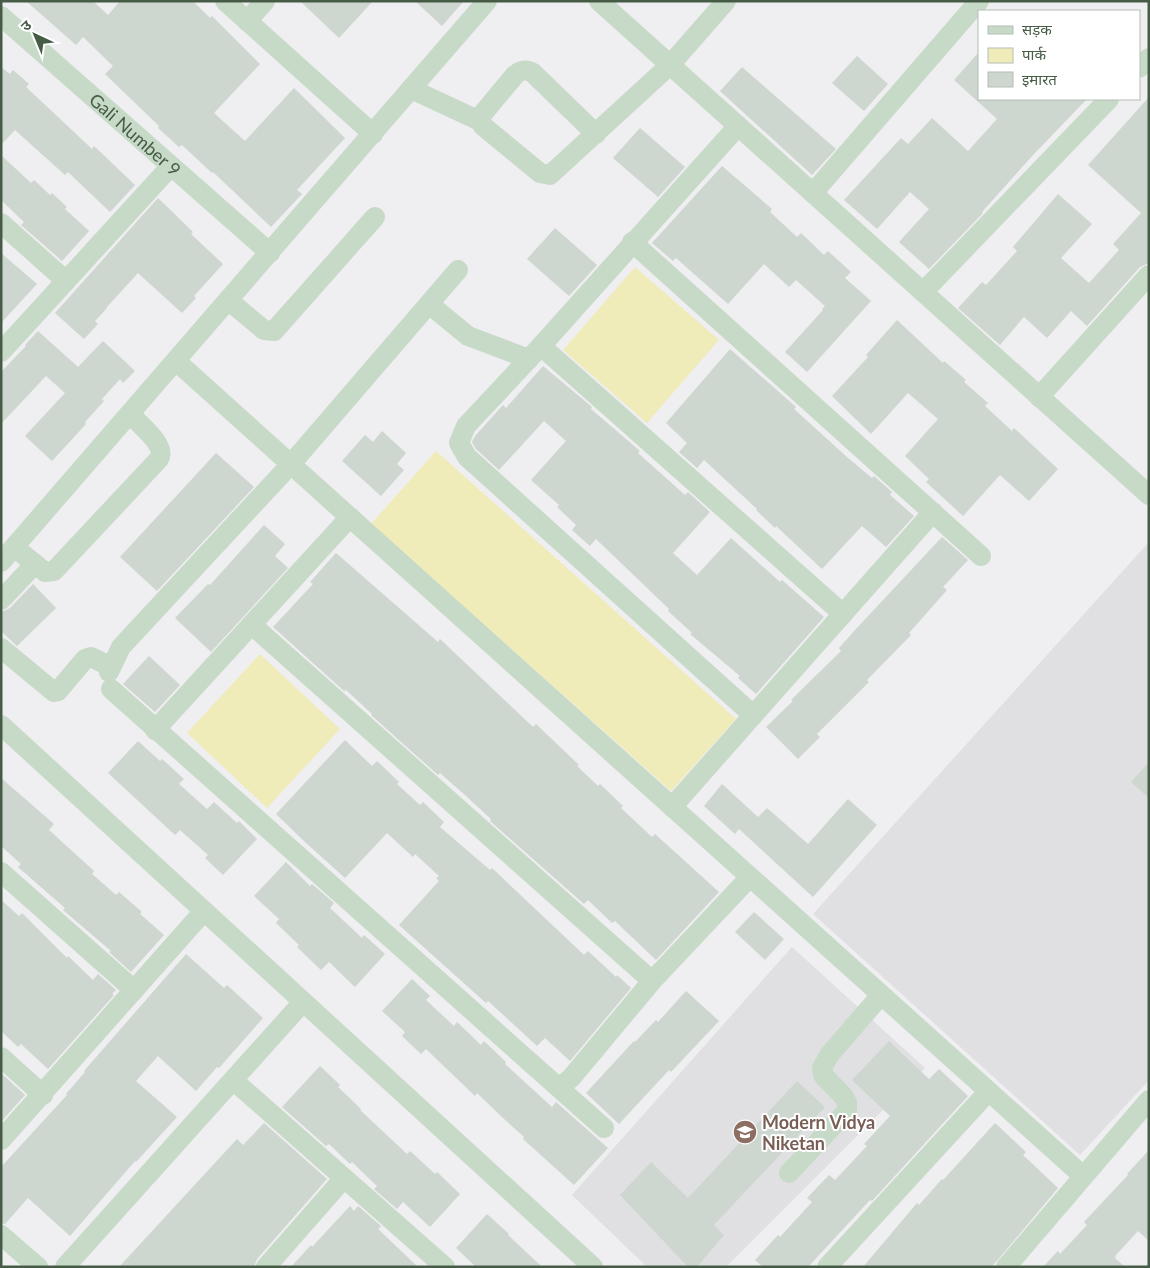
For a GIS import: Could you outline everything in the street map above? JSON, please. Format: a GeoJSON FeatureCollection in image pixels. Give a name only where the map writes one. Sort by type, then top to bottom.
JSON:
{"type":"FeatureCollection","features":[{"type":"Feature","properties":{"kind":"street"},"geometry":{"type":"LineString","coordinates":[[225,1],[373,134]]}},
{"type":"Feature","properties":{"kind":"street"},"geometry":{"type":"LineString","coordinates":[[247,21],[264,1]]}},
{"type":"Feature","properties":{"kind":"street"},"geometry":{"type":"LineString","coordinates":[[130,414],[156,440],[161,449],[159,459],[54,571],[45,572],[35,564],[8,555],[228,300],[488,1]]}},
{"type":"Feature","properties":{"kind":"street"},"geometry":{"type":"LineString","coordinates":[[596,134],[533,74],[526,70],[515,75],[482,113],[480,121],[482,126],[540,173],[545,175],[553,173],[596,134],[670,65],[726,1]]}},
{"type":"Feature","properties":{"kind":"street"},"geometry":{"type":"LineString","coordinates":[[813,193],[979,1]]}},
{"type":"Feature","properties":{"kind":"street"},"geometry":{"type":"LineString","coordinates":[[613,6],[670,65],[1149,495]]}},
{"type":"Feature","properties":{"kind":"street","name":"Gali Number 9"},"geometry":{"type":"LineString","coordinates":[[1,16],[270,253]]}},
{"type":"Feature","properties":{"kind":"street"},"geometry":{"type":"LineString","coordinates":[[1140,67],[1149,58]]}},
{"type":"Feature","properties":{"kind":"street"},"geometry":{"type":"LineString","coordinates":[[411,89],[480,121]]}},
{"type":"Feature","properties":{"kind":"street"},"geometry":{"type":"LineString","coordinates":[[922,292],[1108,100]]}},
{"type":"Feature","properties":{"kind":"street"},"geometry":{"type":"LineString","coordinates":[[738,126],[466,426],[459,443],[462,450],[475,464],[753,715]]}},
{"type":"Feature","properties":{"kind":"street"},"geometry":{"type":"LineString","coordinates":[[1,352],[171,166]]}},
{"type":"Feature","properties":{"kind":"street"},"geometry":{"type":"LineString","coordinates":[[228,300],[264,330],[274,331],[375,217]]}},
{"type":"Feature","properties":{"kind":"street"},"geometry":{"type":"LineString","coordinates":[[1,223],[66,281]]}},
{"type":"Feature","properties":{"kind":"street"},"geometry":{"type":"LineString","coordinates":[[632,242],[981,556]]}},
{"type":"Feature","properties":{"kind":"street"},"geometry":{"type":"LineString","coordinates":[[110,676],[121,647],[291,464],[458,270]]}},
{"type":"Feature","properties":{"kind":"street"},"geometry":{"type":"LineString","coordinates":[[1039,397],[1148,278]]}},
{"type":"Feature","properties":{"kind":"street"},"geometry":{"type":"LineString","coordinates":[[429,304],[468,336],[535,352],[843,614]]}},
{"type":"Feature","properties":{"kind":"street"},"geometry":{"type":"LineString","coordinates":[[176,361],[1083,1176]]}},
{"type":"Feature","properties":{"kind":"street"},"geometry":{"type":"LineString","coordinates":[[672,807],[933,512]]}},
{"type":"Feature","properties":{"kind":"street"},"geometry":{"type":"LineString","coordinates":[[155,730],[350,517]]}},
{"type":"Feature","properties":{"kind":"street"},"geometry":{"type":"LineString","coordinates":[[1,600],[35,564]]}},
{"type":"Feature","properties":{"kind":"street"},"geometry":{"type":"LineString","coordinates":[[252,625],[652,981]]}},
{"type":"Feature","properties":{"kind":"street"},"geometry":{"type":"LineString","coordinates":[[1,648],[54,692],[58,691],[85,659],[91,657],[110,676],[155,730],[604,1128]]}},
{"type":"Feature","properties":{"kind":"street"},"geometry":{"type":"LineString","coordinates":[[1,725],[593,1267]]}},
{"type":"Feature","properties":{"kind":"street"},"geometry":{"type":"LineString","coordinates":[[1,872],[134,990]]}},
{"type":"Feature","properties":{"kind":"street"},"geometry":{"type":"LineString","coordinates":[[556,1085],[564,1084],[571,1078],[652,981],[750,877]]}},
{"type":"Feature","properties":{"kind":"street"},"geometry":{"type":"LineString","coordinates":[[1,1140],[204,910]]}},
{"type":"Feature","properties":{"kind":"street"},"geometry":{"type":"LineString","coordinates":[[789,1173],[847,1111],[847,1103],[844,1096],[823,1075],[822,1068],[830,1054],[881,995]]}},
{"type":"Feature","properties":{"kind":"street"},"geometry":{"type":"LineString","coordinates":[[65,1267],[303,1002]]}},
{"type":"Feature","properties":{"kind":"street"},"geometry":{"type":"LineString","coordinates":[[1,1057],[42,1095]]}},
{"type":"Feature","properties":{"kind":"street"},"geometry":{"type":"LineString","coordinates":[[233,1080],[445,1267]]}},
{"type":"Feature","properties":{"kind":"street"},"geometry":{"type":"LineString","coordinates":[[827,1267],[988,1092]]}},
{"type":"Feature","properties":{"kind":"street"},"geometry":{"type":"LineString","coordinates":[[1006,1267],[1149,1100]]}},
{"type":"Feature","properties":{"kind":"street"},"geometry":{"type":"LineString","coordinates":[[266,1267],[344,1178]]}},
{"type":"Feature","properties":{"kind":"street"},"geometry":{"type":"LineString","coordinates":[[1,1235],[38,1267]]}},
{"type":"Feature","properties":{"kind":"shaded area"},"geometry":{"type":"Polygon","coordinates":[[[1149,542],[1149,1080],[1080,1155],[813,914],[1149,542]]]}},
{"type":"Feature","properties":{"kind":"shaded area","name":"Modern Vidya Niketan"},"geometry":{"type":"Polygon","coordinates":[[[792,947],[925,1068],[726,1267],[647,1267],[572,1195],[792,947]]]}},
{"type":"Feature","properties":{"kind":"green space"},"geometry":{"type":"Polygon","coordinates":[[[635,267],[719,340],[647,423],[563,350],[635,267]]]}},
{"type":"Feature","properties":{"kind":"green space"},"geometry":{"type":"Polygon","coordinates":[[[436,451],[736,719],[671,791],[371,524],[436,451]]]}},
{"type":"Feature","properties":{"kind":"green space"},"geometry":{"type":"Polygon","coordinates":[[[260,654],[340,729],[267,808],[187,733],[260,654]]]}},
{"type":"Feature","properties":{"kind":"building"},"geometry":{"type":"Polygon","coordinates":[[[26,1],[93,1],[108,15],[120,1],[193,1],[210,18],[212,16],[260,64],[214,113],[245,141],[294,88],[345,138],[297,190],[302,194],[271,227],[213,172],[182,145],[179,147],[158,128],[159,126],[105,74],[113,66],[83,37],[76,45],[26,1]]]}},
{"type":"Feature","properties":{"kind":"building"},"geometry":{"type":"Polygon","coordinates":[[[300,1],[373,1],[339,38],[300,1]]]}},
{"type":"Feature","properties":{"kind":"building"},"geometry":{"type":"Polygon","coordinates":[[[415,1],[464,1],[442,26],[415,1]]]}},
{"type":"Feature","properties":{"kind":"building"},"geometry":{"type":"Polygon","coordinates":[[[978,53],[978,100],[1086,100],[929,269],[899,242],[929,209],[910,192],[877,229],[844,200],[901,138],[908,144],[932,118],[968,151],[997,119],[954,80],[978,53]]]}},
{"type":"Feature","properties":{"kind":"building"},"geometry":{"type":"Polygon","coordinates":[[[857,56],[888,84],[864,111],[832,83],[857,56]]]}},
{"type":"Feature","properties":{"kind":"building"},"geometry":{"type":"Polygon","coordinates":[[[1,67],[10,74],[13,70],[29,84],[26,87],[92,149],[94,146],[135,185],[110,212],[68,172],[65,175],[15,130],[1,145],[1,67]]]}},
{"type":"Feature","properties":{"kind":"building"},"geometry":{"type":"Polygon","coordinates":[[[742,67],[836,149],[812,175],[720,91],[742,67]]]}},
{"type":"Feature","properties":{"kind":"building"},"geometry":{"type":"Polygon","coordinates":[[[1149,97],[1149,263],[1140,267],[1087,326],[1071,311],[1047,338],[1024,317],[1000,345],[958,308],[982,282],[986,285],[1017,251],[1013,247],[1058,194],[1092,224],[1061,258],[1089,283],[1119,250],[1113,244],[1141,213],[1088,165],[1149,97]]]}},
{"type":"Feature","properties":{"kind":"building"},"geometry":{"type":"Polygon","coordinates":[[[640,128],[685,167],[658,197],[613,158],[640,128]]]}},
{"type":"Feature","properties":{"kind":"building"},"geometry":{"type":"Polygon","coordinates":[[[1,155],[31,183],[34,180],[50,195],[52,193],[67,207],[65,209],[89,231],[62,261],[21,225],[24,222],[1,200],[1,155]]]}},
{"type":"Feature","properties":{"kind":"building"},"geometry":{"type":"Polygon","coordinates":[[[722,166],[772,209],[770,212],[797,237],[801,233],[824,255],[828,251],[851,272],[845,278],[871,301],[807,372],[785,352],[825,306],[796,280],[789,287],[764,264],[728,304],[676,258],[673,261],[652,243],[722,166]]]}},
{"type":"Feature","properties":{"kind":"building"},"geometry":{"type":"Polygon","coordinates":[[[158,198],[193,232],[191,234],[223,264],[194,296],[196,298],[182,313],[138,273],[95,321],[98,324],[84,339],[55,313],[158,198]]]}},
{"type":"Feature","properties":{"kind":"building"},"geometry":{"type":"Polygon","coordinates":[[[555,228],[597,265],[569,296],[527,259],[555,228]]]}},
{"type":"Feature","properties":{"kind":"building"},"geometry":{"type":"Polygon","coordinates":[[[1,253],[37,284],[1,323],[1,253]]]}},
{"type":"Feature","properties":{"kind":"building"},"geometry":{"type":"Polygon","coordinates":[[[897,320],[943,363],[944,361],[966,380],[964,382],[988,403],[985,406],[1012,431],[1014,428],[1058,469],[1029,501],[1000,475],[963,516],[926,482],[929,479],[905,456],[938,419],[908,393],[871,434],[832,396],[868,357],[866,355],[897,320]]]}},
{"type":"Feature","properties":{"kind":"building"},"geometry":{"type":"Polygon","coordinates":[[[38,331],[78,367],[103,341],[135,371],[123,383],[120,379],[102,399],[104,401],[85,422],[86,424],[52,461],[25,436],[65,393],[46,376],[1,424],[1,372],[38,331]]]}},
{"type":"Feature","properties":{"kind":"building"},"geometry":{"type":"Polygon","coordinates":[[[730,349],[796,407],[794,409],[847,457],[872,478],[874,476],[892,492],[890,495],[914,516],[886,547],[862,526],[822,569],[776,526],[775,528],[704,460],[697,468],[679,452],[687,443],[666,423],[730,349]]]}},
{"type":"Feature","properties":{"kind":"building"},"geometry":{"type":"Polygon","coordinates":[[[543,366],[592,407],[591,409],[640,451],[638,453],[685,495],[688,492],[710,512],[673,553],[697,575],[731,538],[780,582],[782,580],[824,617],[756,694],[738,678],[740,676],[690,634],[692,633],[668,611],[669,609],[596,539],[590,546],[572,530],[576,525],[557,507],[559,505],[531,480],[566,441],[544,421],[499,470],[476,449],[472,442],[475,436],[503,405],[506,408],[543,366]]]}},
{"type":"Feature","properties":{"kind":"building"},"geometry":{"type":"Polygon","coordinates":[[[382,431],[406,453],[397,464],[404,470],[381,496],[342,461],[365,435],[373,442],[382,431]]]}},
{"type":"Feature","properties":{"kind":"building"},"geometry":{"type":"Polygon","coordinates":[[[216,453],[254,487],[157,591],[120,557],[216,453]]]}},
{"type":"Feature","properties":{"kind":"building"},"geometry":{"type":"Polygon","coordinates":[[[264,525],[285,544],[275,556],[288,568],[211,652],[175,618],[208,584],[210,585],[264,525]]]}},
{"type":"Feature","properties":{"kind":"building"},"geometry":{"type":"Polygon","coordinates":[[[942,537],[968,560],[943,587],[947,590],[909,633],[911,635],[867,680],[869,682],[817,734],[820,737],[798,759],[766,727],[841,651],[839,648],[942,537]]]}},
{"type":"Feature","properties":{"kind":"building"},"geometry":{"type":"Polygon","coordinates":[[[336,553],[438,642],[440,639],[533,727],[536,724],[598,786],[600,784],[623,806],[621,808],[652,837],[655,834],[719,892],[656,960],[615,921],[612,923],[588,900],[584,904],[490,821],[491,819],[466,796],[440,773],[438,775],[346,690],[344,691],[273,627],[313,584],[310,582],[336,553]]]}},
{"type":"Feature","properties":{"kind":"building"},"geometry":{"type":"Polygon","coordinates":[[[33,584],[56,608],[17,646],[1,631],[1,612],[10,608],[33,584]]]}},
{"type":"Feature","properties":{"kind":"building"},"geometry":{"type":"Polygon","coordinates":[[[149,656],[180,685],[155,712],[123,684],[149,656]]]}},
{"type":"Feature","properties":{"kind":"building"},"geometry":{"type":"Polygon","coordinates":[[[345,740],[372,766],[377,761],[399,782],[397,784],[420,805],[423,802],[444,822],[440,827],[490,870],[492,868],[584,955],[588,951],[631,988],[570,1061],[545,1038],[537,1046],[488,1001],[486,1003],[399,925],[439,881],[436,878],[439,876],[415,854],[413,857],[387,833],[345,878],[276,814],[345,740]]]}},
{"type":"Feature","properties":{"kind":"building"},"geometry":{"type":"Polygon","coordinates":[[[138,741],[184,779],[179,784],[207,809],[214,802],[237,823],[239,821],[257,839],[223,875],[205,858],[208,855],[180,830],[175,835],[108,773],[138,741]]]}},
{"type":"Feature","properties":{"kind":"building"},"geometry":{"type":"Polygon","coordinates":[[[1149,762],[1149,798],[1131,782],[1149,762]]]}},
{"type":"Feature","properties":{"kind":"building"},"geometry":{"type":"Polygon","coordinates":[[[1,778],[54,824],[49,830],[94,871],[92,874],[116,895],[119,892],[164,935],[131,972],[109,952],[111,951],[63,910],[65,908],[18,867],[21,864],[1,846],[1,778]]]}},
{"type":"Feature","properties":{"kind":"building"},"geometry":{"type":"Polygon","coordinates":[[[722,784],[758,817],[767,808],[808,844],[848,799],[877,825],[813,897],[739,829],[735,834],[704,806],[722,784]]]}},
{"type":"Feature","properties":{"kind":"building"},"geometry":{"type":"Polygon","coordinates":[[[286,862],[310,886],[312,884],[334,903],[330,908],[362,938],[364,935],[385,954],[355,987],[329,962],[321,970],[276,923],[279,919],[254,896],[286,862]]]}},
{"type":"Feature","properties":{"kind":"building"},"geometry":{"type":"Polygon","coordinates":[[[1,900],[19,916],[22,913],[67,958],[68,956],[93,980],[98,974],[116,990],[112,994],[114,995],[48,1069],[21,1044],[18,1047],[1,1031],[1,900]]]}},
{"type":"Feature","properties":{"kind":"building"},"geometry":{"type":"Polygon","coordinates":[[[754,912],[784,939],[765,960],[735,932],[754,912]]]}},
{"type":"Feature","properties":{"kind":"building"},"geometry":{"type":"Polygon","coordinates":[[[186,954],[224,988],[227,985],[263,1018],[196,1091],[158,1056],[136,1081],[177,1117],[135,1161],[70,1236],[28,1198],[5,1224],[1,1223],[1,1167],[67,1095],[84,1071],[186,954]]]}},
{"type":"Feature","properties":{"kind":"building"},"geometry":{"type":"Polygon","coordinates":[[[412,979],[430,996],[426,1000],[454,1026],[457,1022],[481,1045],[484,1041],[506,1062],[505,1064],[552,1107],[556,1102],[608,1148],[574,1185],[523,1139],[524,1137],[477,1093],[475,1096],[426,1049],[421,1054],[402,1036],[405,1032],[382,1011],[412,979]]]}},
{"type":"Feature","properties":{"kind":"building"},"geometry":{"type":"Polygon","coordinates":[[[686,991],[719,1021],[671,1072],[669,1070],[619,1124],[586,1093],[634,1041],[656,1020],[658,1022],[686,991]]]}},
{"type":"Feature","properties":{"kind":"building"},"geometry":{"type":"Polygon","coordinates":[[[889,1041],[929,1079],[939,1069],[968,1096],[872,1201],[870,1200],[808,1267],[763,1267],[755,1260],[778,1235],[780,1237],[812,1202],[807,1198],[829,1175],[835,1180],[867,1146],[864,1144],[890,1116],[852,1080],[889,1041]]]}},
{"type":"Feature","properties":{"kind":"building"},"geometry":{"type":"Polygon","coordinates":[[[320,1066],[340,1085],[338,1087],[360,1110],[407,1154],[410,1151],[435,1174],[437,1172],[460,1194],[430,1227],[403,1202],[397,1209],[374,1189],[377,1186],[352,1162],[350,1164],[329,1144],[326,1146],[282,1107],[320,1066]]]}},
{"type":"Feature","properties":{"kind":"building"},"geometry":{"type":"Polygon","coordinates":[[[1,1073],[25,1095],[1,1122],[1,1073]]]}},
{"type":"Feature","properties":{"kind":"building"},"geometry":{"type":"Polygon","coordinates":[[[797,1081],[825,1107],[714,1225],[724,1235],[697,1267],[688,1267],[620,1195],[651,1162],[688,1198],[797,1081]]]}},
{"type":"Feature","properties":{"kind":"building"},"geometry":{"type":"Polygon","coordinates":[[[264,1123],[327,1179],[257,1259],[254,1267],[119,1267],[237,1139],[243,1145],[264,1123]]]}},
{"type":"Feature","properties":{"kind":"building"},"geometry":{"type":"Polygon","coordinates":[[[995,1123],[1026,1152],[1023,1155],[1058,1188],[996,1262],[991,1267],[863,1267],[917,1203],[919,1205],[995,1123]]]}},
{"type":"Feature","properties":{"kind":"building"},"geometry":{"type":"Polygon","coordinates":[[[1149,1150],[1149,1241],[1138,1231],[1116,1255],[1115,1258],[1125,1267],[1043,1267],[1058,1251],[1060,1254],[1087,1225],[1084,1222],[1149,1150]]]}},
{"type":"Feature","properties":{"kind":"building"},"geometry":{"type":"Polygon","coordinates":[[[350,1206],[354,1211],[358,1206],[381,1226],[378,1229],[418,1267],[291,1267],[350,1206]]]}},
{"type":"Feature","properties":{"kind":"building"},"geometry":{"type":"Polygon","coordinates":[[[487,1214],[542,1267],[476,1267],[456,1248],[487,1214]]]}},
{"type":"Feature","properties":{"kind":"place","name":"Modern Vidya Niketan"},"geometry":{"type":"Point","coordinates":[745,1132]}}]}
